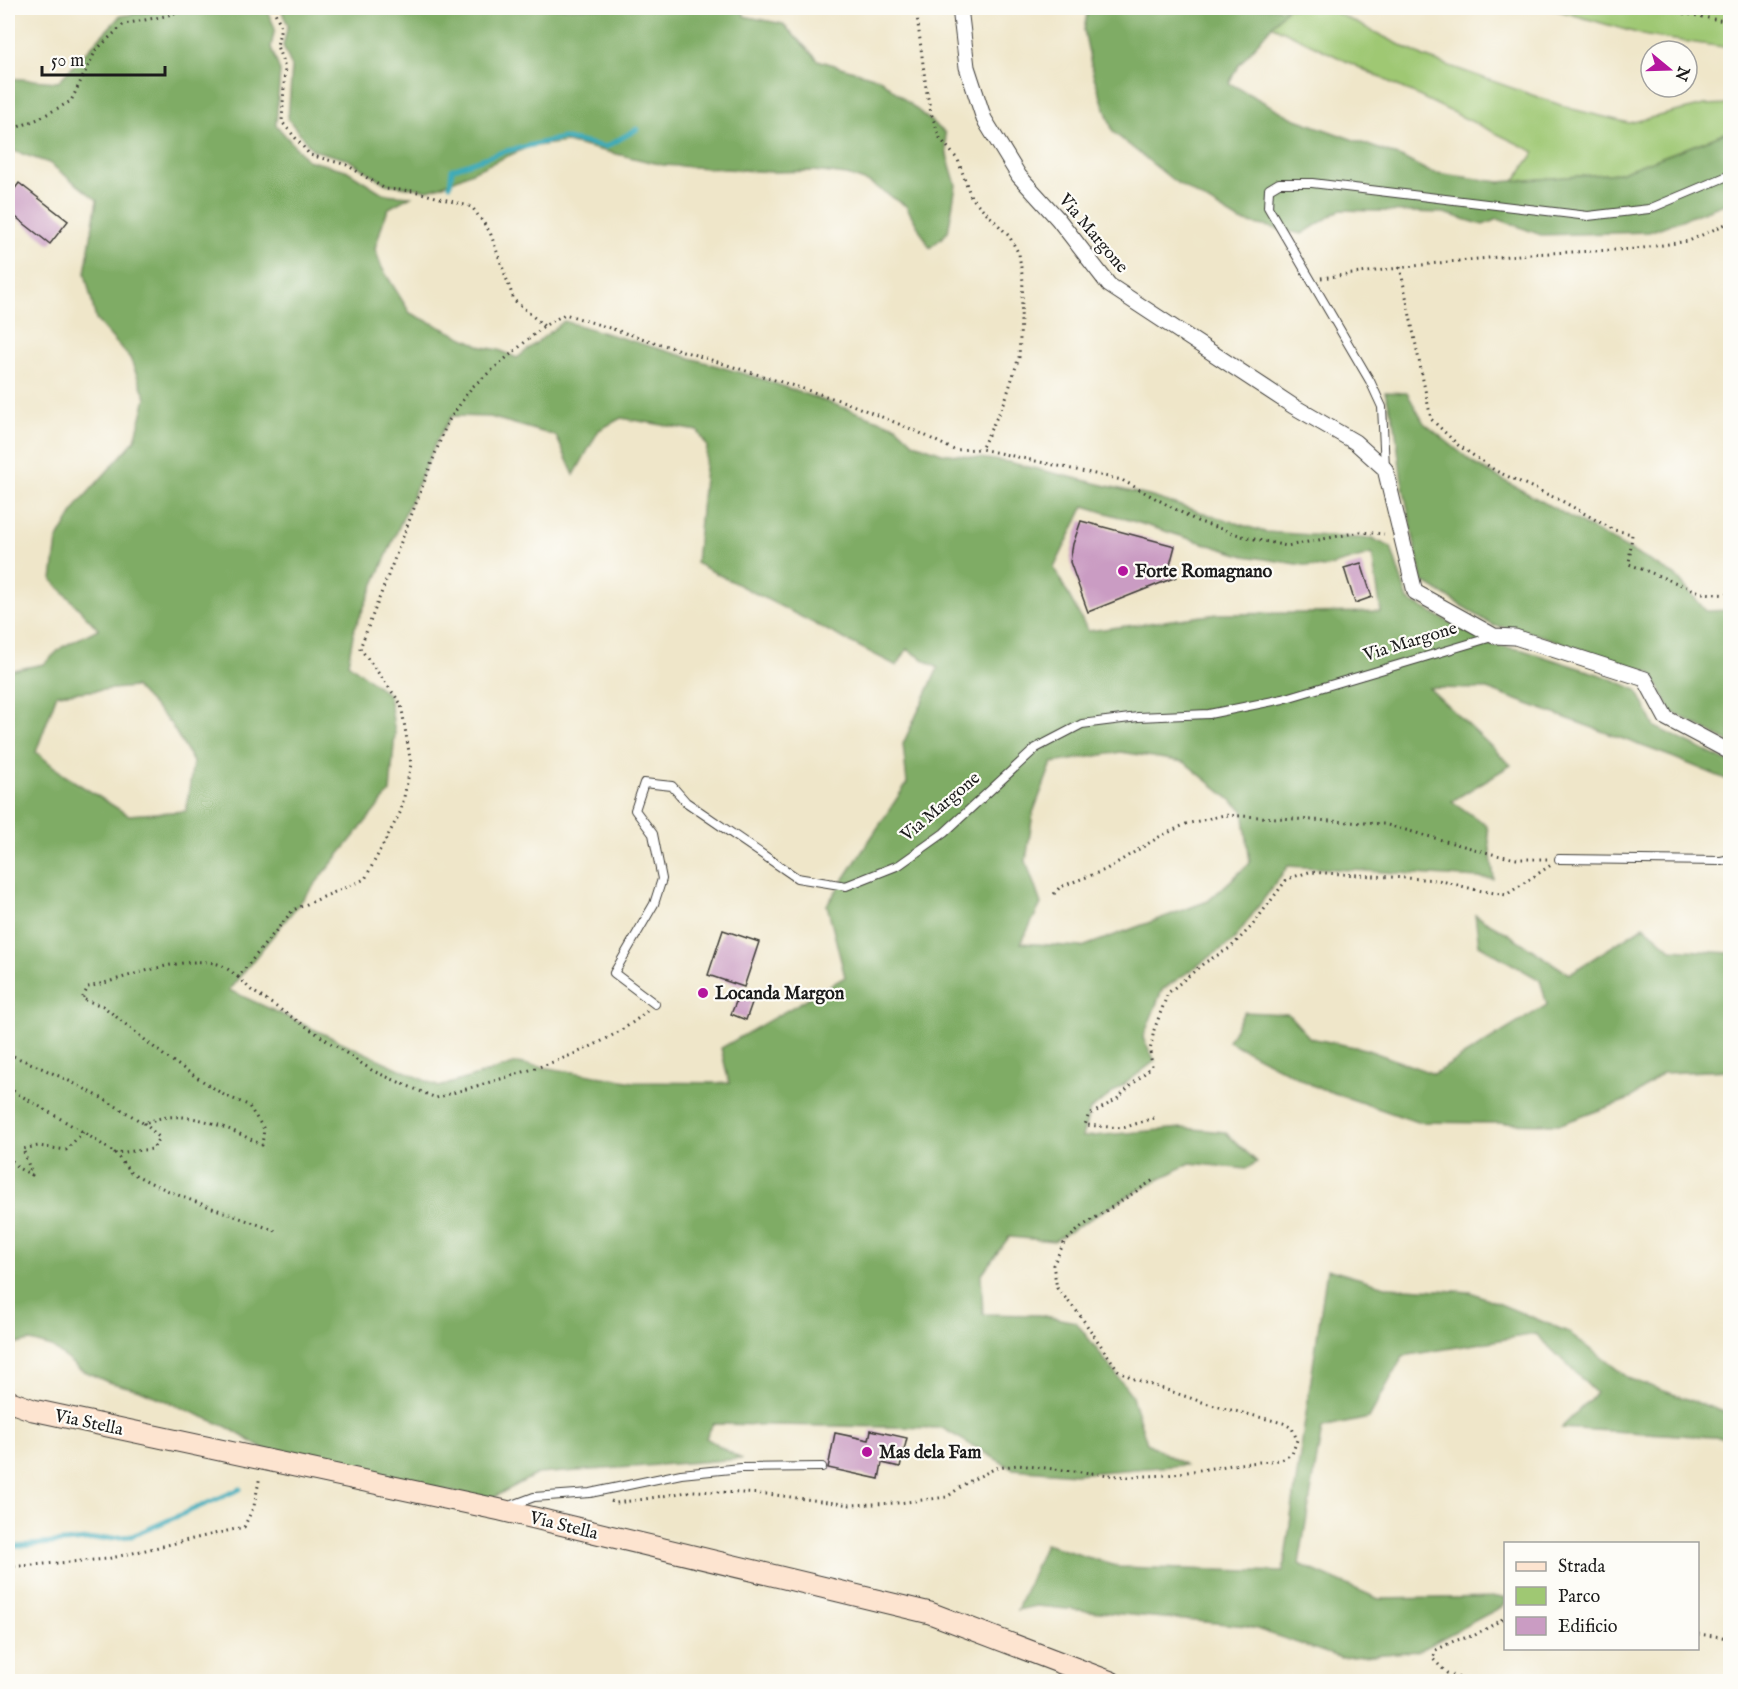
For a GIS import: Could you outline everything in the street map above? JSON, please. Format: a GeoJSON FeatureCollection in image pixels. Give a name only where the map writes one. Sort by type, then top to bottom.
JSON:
{"type":"FeatureCollection","features":[{"type":"Feature","properties":{"kind":"main road","name":"Via Stella"},"geometry":{"type":"LineString","coordinates":[[8,1401],[33,1410],[501,1510],[930,1613],[1111,1682]]}},
{"type":"Feature","properties":{"kind":"street","name":"Via Margone"},"geometry":{"type":"LineString","coordinates":[[960,8],[967,68],[984,119],[1019,176],[1109,285],[1293,406],[1355,442],[1385,469],[1415,592],[1494,636],[1515,637],[1645,679],[1666,718],[1731,753]]}},
{"type":"Feature","properties":{"kind":"lane","name":"Via Margone"},"geometry":{"type":"LineString","coordinates":[[1385,469],[1382,407],[1370,381],[1268,207],[1269,189],[1279,183],[1312,183],[1588,216],[1649,209],[1731,175]]}},
{"type":"Feature","properties":{"kind":"lane","name":"Via Margone"},"geometry":{"type":"LineString","coordinates":[[655,1004],[614,973],[654,904],[662,879],[653,834],[635,810],[644,783],[672,786],[686,802],[797,878],[846,886],[908,858],[944,833],[1036,748],[1082,724],[1138,717],[1209,714],[1283,699],[1494,636]]}},
{"type":"Feature","properties":{"kind":"lane"},"geometry":{"type":"LineString","coordinates":[[1559,859],[1721,861],[1731,859]]}},
{"type":"Feature","properties":{"kind":"lane"},"geometry":{"type":"LineString","coordinates":[[501,1510],[534,1497],[590,1493],[681,1474],[741,1468],[822,1467]]}},
{"type":"Feature","properties":{"kind":"path"},"geometry":{"type":"LineString","coordinates":[[120,8],[125,8]]}},
{"type":"Feature","properties":{"kind":"path"},"geometry":{"type":"LineString","coordinates":[[8,131],[38,119],[71,101],[96,51],[124,24],[191,8]]}},
{"type":"Feature","properties":{"kind":"path"},"geometry":{"type":"LineString","coordinates":[[273,8],[281,26],[278,46],[285,68],[282,122],[310,155],[347,165],[385,189],[414,191],[472,207],[490,232],[514,300],[544,326]]}},
{"type":"Feature","properties":{"kind":"path"},"geometry":{"type":"LineString","coordinates":[[916,8],[926,88],[931,113],[940,138],[958,160],[971,197],[1009,236],[1019,254],[1023,280],[1019,357],[1005,401],[981,449]]}},
{"type":"Feature","properties":{"kind":"path"},"geometry":{"type":"LineString","coordinates":[[1654,8],[1731,22]]}},
{"type":"Feature","properties":{"kind":"path"},"geometry":{"type":"LineString","coordinates":[[1311,279],[1529,254],[1636,249],[1689,241],[1731,222]]}},
{"type":"Feature","properties":{"kind":"path"},"geometry":{"type":"LineString","coordinates":[[1400,267],[1431,419],[1458,445],[1496,471],[1562,501],[1614,530],[1632,534],[1629,564],[1702,593],[1731,595]]}},
{"type":"Feature","properties":{"kind":"path"},"geometry":{"type":"LineString","coordinates":[[239,976],[293,910],[365,879],[401,811],[411,764],[401,704],[360,648],[447,423],[472,387],[544,326],[565,314],[845,402],[916,431],[954,450],[981,449],[1122,480],[1197,521],[1245,537],[1287,546],[1360,532],[1401,534]]}},
{"type":"Feature","properties":{"kind":"path"},"geometry":{"type":"LineString","coordinates":[[1054,894],[1060,887],[1105,870],[1159,837],[1186,824],[1224,815],[1384,824],[1496,855],[1517,859],[1559,859]]}},
{"type":"Feature","properties":{"kind":"path"},"geometry":{"type":"LineString","coordinates":[[1154,1118],[1123,1128],[1085,1125],[1088,1116],[1117,1099],[1152,1066],[1150,1051],[1154,1030],[1168,993],[1204,963],[1230,948],[1251,927],[1287,879],[1309,872],[1438,880],[1506,895],[1559,859]]}},
{"type":"Feature","properties":{"kind":"path"},"geometry":{"type":"LineString","coordinates":[[143,1123],[168,1117],[193,1119],[228,1128],[262,1144],[264,1130],[248,1105],[224,1095],[166,1057],[103,1006],[82,999],[88,987],[132,974],[194,961],[222,965],[239,976],[251,990],[374,1071],[435,1098],[579,1053],[635,1022],[655,1004]]}},
{"type":"Feature","properties":{"kind":"path"},"geometry":{"type":"LineString","coordinates":[[8,1054],[102,1096],[143,1123],[159,1137],[153,1149],[115,1153]]}},
{"type":"Feature","properties":{"kind":"path"},"geometry":{"type":"LineString","coordinates":[[8,1088],[115,1153],[130,1172],[185,1198],[276,1231]]}},
{"type":"Feature","properties":{"kind":"path"},"geometry":{"type":"LineString","coordinates":[[8,1156],[18,1168],[32,1175],[23,1149],[38,1146],[66,1150],[83,1132]]}},
{"type":"Feature","properties":{"kind":"path"},"geometry":{"type":"LineString","coordinates":[[590,1493],[616,1503],[693,1491],[768,1494],[850,1505],[899,1503],[946,1497],[966,1483],[996,1468],[1018,1465],[1128,1476],[1167,1475],[1280,1460],[1292,1454],[1298,1440],[1292,1428],[1283,1423],[1178,1394],[1134,1379],[1118,1370],[1079,1314],[1057,1288],[1053,1265],[1064,1244],[1081,1227],[1155,1179]]}},
{"type":"Feature","properties":{"kind":"path"},"geometry":{"type":"LineString","coordinates":[[8,1567],[107,1559],[244,1527],[254,1506],[264,1460]]}},
{"type":"Feature","properties":{"kind":"path"},"geometry":{"type":"LineString","coordinates":[[1470,1682],[1447,1673],[1433,1659],[1436,1650],[1454,1641],[1475,1635],[1504,1618]]}},
{"type":"Feature","properties":{"kind":"path"},"geometry":{"type":"LineString","coordinates":[[1699,1634],[1731,1638]]}},
{"type":"Feature","properties":{"kind":"green space"},"geometry":{"type":"Polygon","coordinates":[[[172,8],[266,8],[275,28],[271,47],[280,71],[276,125],[307,160],[346,170],[384,194],[411,196],[389,208],[383,222],[375,249],[382,268],[410,313],[483,347],[499,350],[517,358],[564,321],[762,379],[896,426],[914,443],[942,453],[1008,462],[1149,496],[1265,532],[1373,539],[1391,547],[1408,600],[1492,645],[1523,650],[1607,677],[1637,690],[1655,727],[1730,763],[1730,781],[1672,757],[1487,689],[1429,688],[1511,765],[1452,801],[1487,826],[1494,879],[1288,866],[1233,941],[1162,990],[1143,1038],[1155,1061],[1090,1110],[1082,1137],[1182,1128],[1225,1132],[1257,1162],[1246,1169],[1190,1163],[1121,1200],[1054,1241],[1009,1237],[981,1275],[983,1314],[1039,1315],[1076,1322],[1131,1394],[1147,1443],[1185,1465],[1075,1474],[1013,1469],[942,1428],[713,1424],[706,1438],[741,1459],[537,1474],[489,1500],[267,1451],[227,1427],[140,1390],[108,1382],[79,1369],[52,1347],[30,1341],[8,1346],[8,671],[44,664],[62,647],[98,629],[52,580],[57,540],[78,504],[135,440],[146,398],[130,358],[96,320],[85,273],[97,200],[49,163],[8,149],[8,78],[58,82],[120,16],[172,8]],[[452,416],[437,440],[354,630],[348,663],[389,695],[395,733],[390,792],[229,990],[439,1087],[517,1063],[634,1082],[729,1083],[721,1048],[845,977],[827,905],[907,783],[903,744],[938,668],[907,649],[897,666],[696,563],[707,446],[698,431],[621,418],[599,430],[574,475],[556,436],[490,417],[452,416]],[[1084,506],[1054,568],[1088,631],[1218,614],[1381,612],[1372,554],[1323,568],[1245,556],[1084,506]],[[135,687],[57,694],[36,752],[64,775],[128,815],[186,811],[193,762],[171,724],[135,687]],[[1121,752],[1052,763],[1033,813],[1026,861],[1041,904],[1021,943],[1082,947],[1208,901],[1250,863],[1243,810],[1184,762],[1121,752]]]}},
{"type":"Feature","properties":{"kind":"green space"},"geometry":{"type":"Polygon","coordinates":[[[280,8],[743,8],[744,16],[783,24],[818,60],[880,79],[945,133],[947,155],[956,185],[948,232],[930,248],[906,206],[870,183],[847,175],[814,171],[772,172],[663,165],[566,142],[528,147],[428,190],[386,184],[349,160],[313,150],[288,119],[292,67],[283,46],[288,25],[280,8]]]}},
{"type":"Feature","properties":{"kind":"green space"},"geometry":{"type":"Polygon","coordinates":[[[1088,8],[1287,8],[1239,65],[1229,83],[1293,118],[1401,157],[1430,172],[1499,182],[1619,173],[1730,130],[1730,202],[1649,232],[1541,235],[1498,219],[1483,225],[1444,213],[1340,210],[1302,234],[1240,221],[1174,181],[1113,132],[1093,74],[1084,30],[1088,8]]]}},
{"type":"Feature","properties":{"kind":"green space"},"geometry":{"type":"Polygon","coordinates":[[[1287,8],[1327,8],[1424,57],[1572,109],[1629,123],[1704,105],[1730,104],[1730,130],[1619,173],[1514,181],[1535,152],[1271,25],[1287,8]]]}},
{"type":"Feature","properties":{"kind":"green space"},"geometry":{"type":"Polygon","coordinates":[[[1549,8],[1730,8],[1730,48],[1699,44],[1699,39],[1647,36],[1549,8]]]}},
{"type":"Feature","properties":{"kind":"green space"},"geometry":{"type":"Polygon","coordinates":[[[1385,392],[1407,393],[1424,423],[1476,465],[1675,575],[1706,611],[1730,610],[1730,743],[1672,712],[1651,672],[1517,628],[1494,626],[1422,581],[1401,475],[1395,425],[1385,392]]]}},
{"type":"Feature","properties":{"kind":"green space"},"geometry":{"type":"Polygon","coordinates":[[[1475,915],[1569,974],[1644,926],[1671,949],[1730,953],[1730,1070],[1663,1073],[1630,1099],[1561,1124],[1417,1122],[1314,1086],[1228,1041],[1244,1012],[1288,1014],[1310,1038],[1365,1049],[1434,1074],[1547,1005],[1540,980],[1479,945],[1475,915]]]}},
{"type":"Feature","properties":{"kind":"green space"},"geometry":{"type":"Polygon","coordinates":[[[1327,1269],[1389,1287],[1471,1292],[1568,1332],[1630,1379],[1730,1414],[1729,1438],[1561,1428],[1596,1393],[1536,1334],[1403,1356],[1369,1418],[1322,1428],[1299,1564],[1379,1599],[1504,1597],[1504,1606],[1418,1651],[1341,1658],[1248,1626],[1036,1606],[1017,1610],[1045,1544],[1119,1567],[1283,1572],[1327,1269]]]}},
{"type":"Feature","properties":{"kind":"building"},"geometry":{"type":"Polygon","coordinates":[[[19,183],[68,221],[50,244],[8,211],[8,198],[19,183]]]}},
{"type":"Feature","properties":{"kind":"building","name":"Forte Romagnano"},"geometry":{"type":"Polygon","coordinates":[[[1081,521],[1175,546],[1170,565],[1176,577],[1088,612],[1070,562],[1081,521]]]}},
{"type":"Feature","properties":{"kind":"building"},"geometry":{"type":"Polygon","coordinates":[[[1361,563],[1372,597],[1355,603],[1344,568],[1361,563]]]}},
{"type":"Feature","properties":{"kind":"building"},"geometry":{"type":"Polygon","coordinates":[[[723,930],[759,942],[744,987],[708,975],[723,930]]]}},
{"type":"Feature","properties":{"kind":"building"},"geometry":{"type":"Polygon","coordinates":[[[739,995],[753,1000],[746,1020],[731,1014],[739,995]]]}},
{"type":"Feature","properties":{"kind":"building","name":"Mas dela Fam"},"geometry":{"type":"Polygon","coordinates":[[[871,1430],[907,1438],[900,1467],[882,1463],[879,1479],[828,1468],[835,1433],[869,1440],[871,1430]]]}},
{"type":"Feature","properties":{"kind":"waterway"},"geometry":{"type":"LineString","coordinates":[[450,185],[452,169],[502,152],[562,138],[606,147],[637,129]]}},
{"type":"Feature","properties":{"kind":"waterway"},"geometry":{"type":"LineString","coordinates":[[8,1547],[132,1536],[240,1489]]}},
{"type":"Feature","properties":{"kind":"place","name":"Forte Romagnano"},"geometry":{"type":"Point","coordinates":[1123,571]}},
{"type":"Feature","properties":{"kind":"place","name":"Locanda Margon"},"geometry":{"type":"Point","coordinates":[703,993]}},
{"type":"Feature","properties":{"kind":"place","name":"Mas dela Fam"},"geometry":{"type":"Point","coordinates":[867,1452]}}]}
